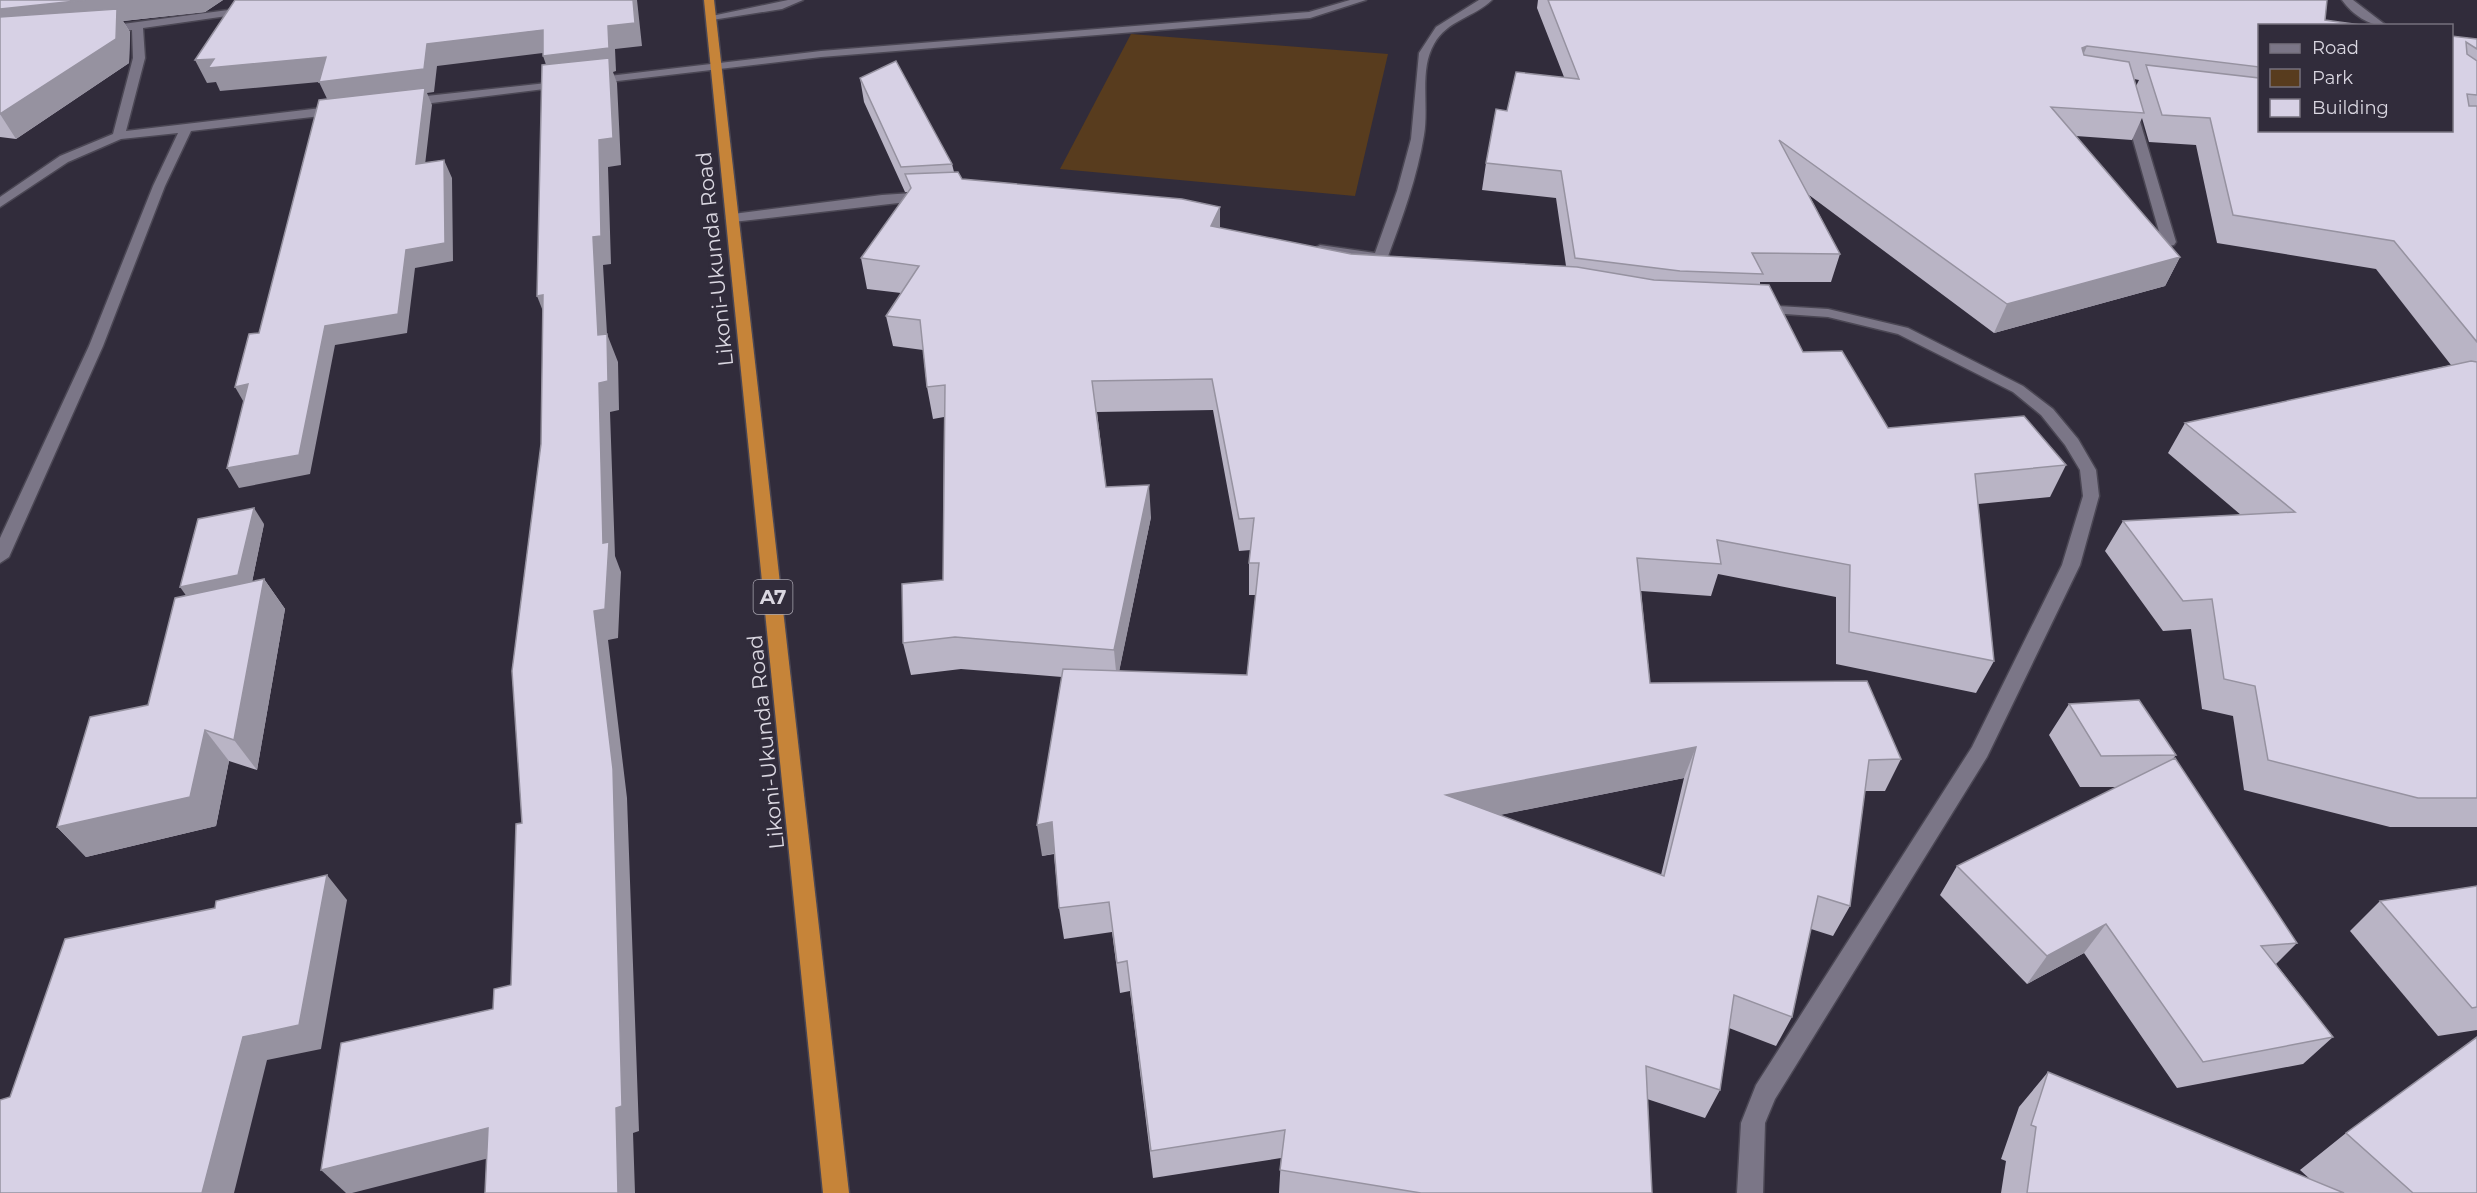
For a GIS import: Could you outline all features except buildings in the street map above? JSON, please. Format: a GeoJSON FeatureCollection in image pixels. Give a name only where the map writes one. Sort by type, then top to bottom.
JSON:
{"type":"FeatureCollection","features":[{"type":"Feature","properties":{"kind":"highway","name":"Likoni-Ukunda Road"},"geometry":{"type":"LineString","coordinates":[[711,8],[836,1193]]}},
{"type":"Feature","properties":{"kind":"street"},"geometry":{"type":"LineString","coordinates":[[711,8],[782,6],[798,0]]}},
{"type":"Feature","properties":{"kind":"street"},"geometry":{"type":"LineString","coordinates":[[389,104],[718,66],[1061,33],[1310,15],[1361,0]]}},
{"type":"Feature","properties":{"kind":"street"},"geometry":{"type":"LineString","coordinates":[[1300,245],[1386,260],[1403,198],[1420,120],[1422,65],[1428,44],[1451,21],[1487,0]]}},
{"type":"Feature","properties":{"kind":"street"},"geometry":{"type":"LineString","coordinates":[[2347,0],[2354,8],[2379,24]]}},
{"type":"Feature","properties":{"kind":"street"},"geometry":{"type":"LineString","coordinates":[[94,30],[268,8]]}},
{"type":"Feature","properties":{"kind":"street"},"geometry":{"type":"LineString","coordinates":[[119,136],[139,58],[137,26]]}},
{"type":"Feature","properties":{"kind":"street"},"geometry":{"type":"LineString","coordinates":[[2127,93],[2169,242]]}},
{"type":"Feature","properties":{"kind":"street"},"geometry":{"type":"LineString","coordinates":[[0,203],[64,159],[119,136],[354,108]]}},
{"type":"Feature","properties":{"kind":"street"},"geometry":{"type":"LineString","coordinates":[[0,557],[96,346],[159,186],[187,127]]}},
{"type":"Feature","properties":{"kind":"street"},"geometry":{"type":"LineString","coordinates":[[733,218],[882,199],[946,195]]}},
{"type":"Feature","properties":{"kind":"street"},"geometry":{"type":"LineString","coordinates":[[1739,308],[1828,313],[1864,320],[1904,331],[1980,368],[2018,389],[2047,412],[2072,443],[2088,470],[2091,496],[2071,565],[1980,751],[1838,973],[1765,1093],[1753,1123],[1750,1193]]}},
{"type":"Feature","properties":{"kind":"green space"},"geometry":{"type":"Polygon","coordinates":[[[1131,34],[1388,54],[1355,196],[1060,169],[1131,34]]]}}]}
